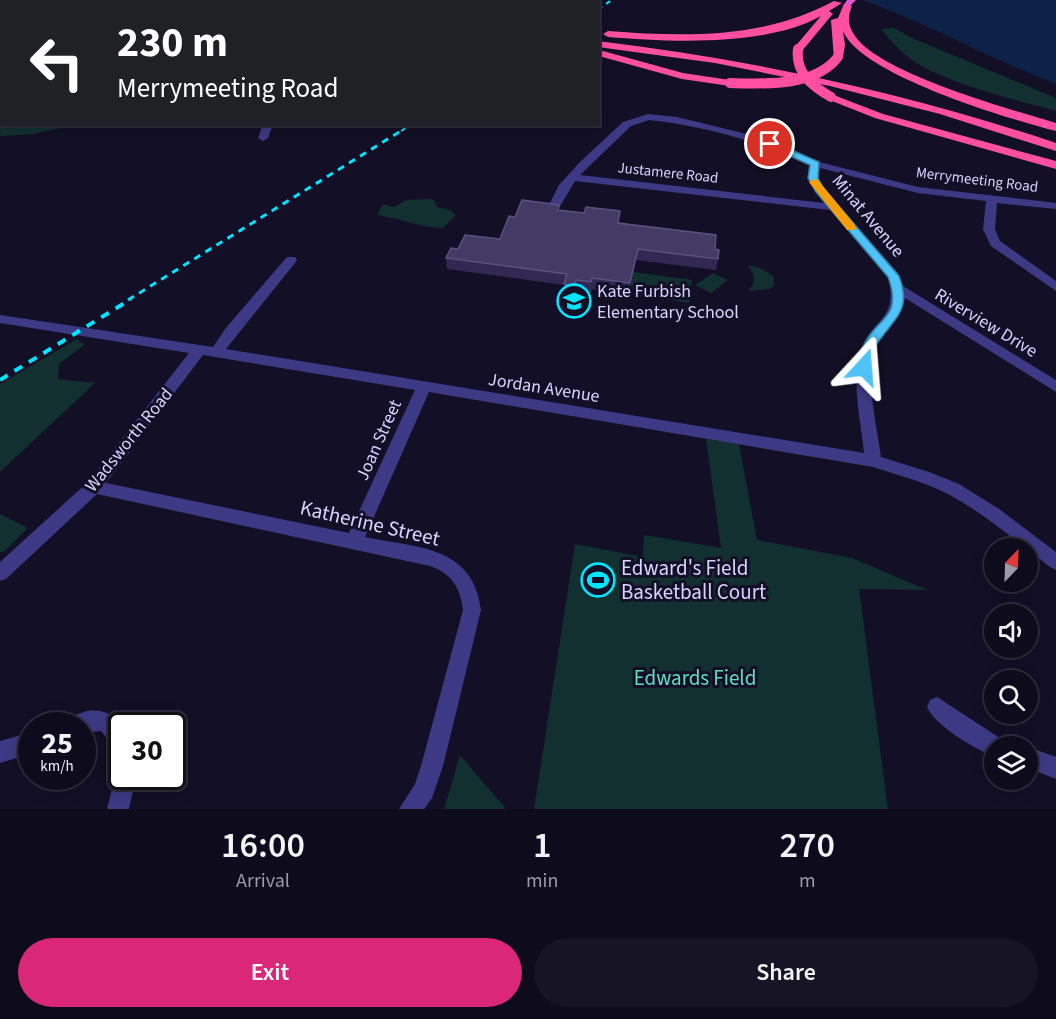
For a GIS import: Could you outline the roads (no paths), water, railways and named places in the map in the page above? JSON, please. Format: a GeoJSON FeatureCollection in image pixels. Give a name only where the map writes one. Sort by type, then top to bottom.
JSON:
{"type":"FeatureCollection","features":[{"type":"Feature","properties":{"kind":"highway"},"geometry":{"type":"LineString","coordinates":[[600,33],[677,36],[744,32],[802,21],[844,2]]}},
{"type":"Feature","properties":{"kind":"highway"},"geometry":{"type":"LineString","coordinates":[[844,2],[804,40],[798,49],[796,59],[802,73],[815,87],[831,97],[871,114],[1056,165]]}},
{"type":"Feature","properties":{"kind":"highway"},"geometry":{"type":"LineString","coordinates":[[600,54],[682,76],[730,83],[768,83],[798,78],[826,69],[838,57],[840,50],[837,18],[844,2]]}},
{"type":"Feature","properties":{"kind":"highway"},"geometry":{"type":"LineString","coordinates":[[844,2],[843,17],[847,32],[856,45],[874,59],[929,85],[1056,127]]}},
{"type":"Feature","properties":{"kind":"highway"},"geometry":{"type":"LineString","coordinates":[[600,39],[729,56],[831,75],[960,108],[1056,138]]}},
{"type":"Feature","properties":{"kind":"highway"},"geometry":{"type":"LineString","coordinates":[[600,44],[715,59],[835,83],[943,111],[1056,147]]}},
{"type":"Feature","properties":{"kind":"street","name":"Merrymeeting Road"},"geometry":{"type":"LineString","coordinates":[[552,211],[561,190],[617,132],[633,120],[648,117],[677,120],[755,139],[784,148],[815,164],[918,190],[1056,206]]}},
{"type":"Feature","properties":{"kind":"street"},"geometry":{"type":"LineString","coordinates":[[264,138],[267,126]]}},
{"type":"Feature","properties":{"kind":"street","name":"Minat Avenue"},"geometry":{"type":"LineString","coordinates":[[815,164],[813,178],[815,184],[832,207],[894,276],[898,289]]}},
{"type":"Feature","properties":{"kind":"street","name":"Justamere Road"},"geometry":{"type":"LineString","coordinates":[[572,177],[832,207]]}},
{"type":"Feature","properties":{"kind":"street"},"geometry":{"type":"LineString","coordinates":[[992,198],[989,229],[994,243],[1056,286]]}},
{"type":"Feature","properties":{"kind":"street"},"geometry":{"type":"LineString","coordinates":[[217,352],[230,332],[291,260]]}},
{"type":"Feature","properties":{"kind":"street"},"geometry":{"type":"LineString","coordinates":[[873,461],[865,357],[873,340],[895,313],[898,289]]}},
{"type":"Feature","properties":{"kind":"street","name":"Riverview Drive"},"geometry":{"type":"LineString","coordinates":[[898,289],[1056,387]]}},
{"type":"Feature","properties":{"kind":"street","name":"Jordan Avenue"},"geometry":{"type":"LineString","coordinates":[[0,319],[217,352],[873,461],[922,476],[963,495],[1004,522],[1056,562]]}},
{"type":"Feature","properties":{"kind":"street","name":"Wadsworth Road"},"geometry":{"type":"LineString","coordinates":[[0,573],[7,559],[94,487],[199,350]]}},
{"type":"Feature","properties":{"kind":"street","name":"Joan Street"},"geometry":{"type":"LineString","coordinates":[[354,542],[424,387]]}},
{"type":"Feature","properties":{"kind":"street","name":"Katherine Street"},"geometry":{"type":"LineString","coordinates":[[94,487],[442,562],[464,579],[471,593],[472,610],[432,766],[424,790],[410,809]]}},
{"type":"Feature","properties":{"kind":"street"},"geometry":{"type":"LineString","coordinates":[[937,707],[965,729],[984,740]]}},
{"type":"Feature","properties":{"kind":"street"},"geometry":{"type":"LineString","coordinates":[[0,752],[18,746]]}},
{"type":"Feature","properties":{"kind":"street"},"geometry":{"type":"LineString","coordinates":[[1038,762],[1056,768]]}},
{"type":"Feature","properties":{"kind":"street"},"geometry":{"type":"LineString","coordinates":[[118,809],[124,790]]}},
{"type":"Feature","properties":{"kind":"water"},"geometry":{"type":"Polygon","coordinates":[[[863,0],[1056,0],[1056,84],[912,20],[863,0]]]}},
{"type":"Feature","properties":{"kind":"railway"},"geometry":{"type":"LineString","coordinates":[[600,8],[612,0]]}},
{"type":"Feature","properties":{"kind":"railway"},"geometry":{"type":"LineString","coordinates":[[401,131],[409,126]]}},
{"type":"Feature","properties":{"kind":"railway"},"geometry":{"type":"LineString","coordinates":[[128,300],[404,129]]}},
{"type":"Feature","properties":{"kind":"railway"},"geometry":{"type":"LineString","coordinates":[[0,380],[131,299]]}},
{"type":"Feature","properties":{"kind":"place","name":"Kate Furbish Elementary School"},"geometry":{"type":"Point","coordinates":[574,301]}},
{"type":"Feature","properties":{"kind":"place","name":"Edward's Field Basketball Court"},"geometry":{"type":"Point","coordinates":[598,580]}},
{"type":"Feature","properties":{"kind":"park label","name":"Edwards Field"},"geometry":{"type":"Point","coordinates":[695,678]}}]}
